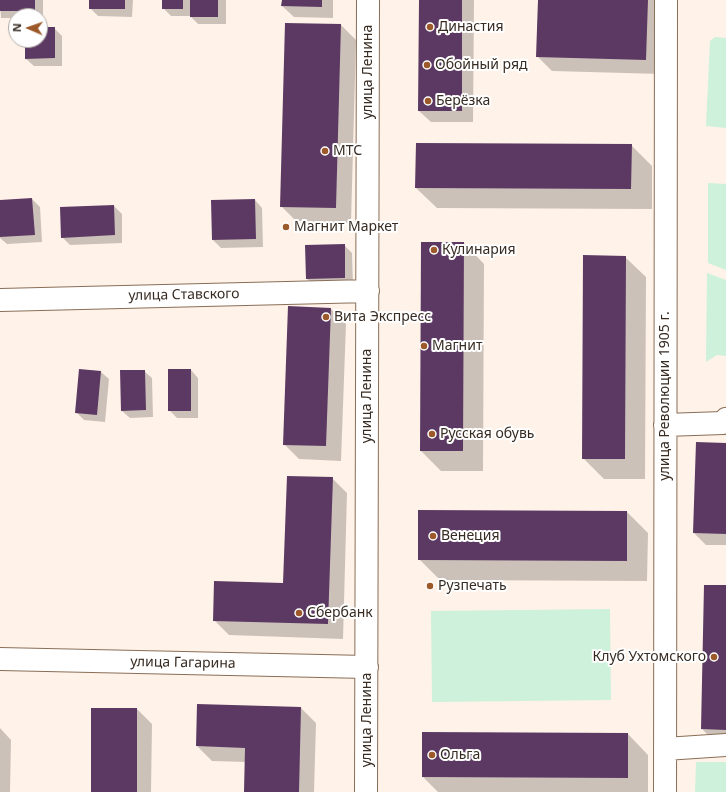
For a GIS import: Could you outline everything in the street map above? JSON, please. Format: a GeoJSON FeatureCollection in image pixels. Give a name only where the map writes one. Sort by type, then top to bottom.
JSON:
{"type":"FeatureCollection","features":[{"type":"Feature","properties":{"kind":"street","name":"улица Ленина"},"geometry":{"type":"LineString","coordinates":[[366,792],[368,0]]}},
{"type":"Feature","properties":{"kind":"street","name":"улица Революции 1905 г."},"geometry":{"type":"LineString","coordinates":[[665,792],[666,0]]}},
{"type":"Feature","properties":{"kind":"street","name":"улица Ставского"},"geometry":{"type":"LineString","coordinates":[[0,300],[368,291]]}},
{"type":"Feature","properties":{"kind":"street"},"geometry":{"type":"LineString","coordinates":[[665,425],[723,423],[726,419]]}},
{"type":"Feature","properties":{"kind":"street","name":"улица Гагарина"},"geometry":{"type":"LineString","coordinates":[[0,659],[367,667]]}},
{"type":"Feature","properties":{"kind":"street"},"geometry":{"type":"LineString","coordinates":[[665,749],[726,745]]}},
{"type":"Feature","properties":{"kind":"green space"},"geometry":{"type":"Polygon","coordinates":[[[715,37],[726,38],[726,128],[706,126],[710,41],[715,37]]]}},
{"type":"Feature","properties":{"kind":"green space"},"geometry":{"type":"Polygon","coordinates":[[[708,183],[726,184],[726,270],[708,263],[708,183]]]}},
{"type":"Feature","properties":{"kind":"green space"},"geometry":{"type":"Polygon","coordinates":[[[707,273],[726,280],[726,356],[717,355],[706,362],[707,273]]]}},
{"type":"Feature","properties":{"kind":"green space"},"geometry":{"type":"Polygon","coordinates":[[[610,609],[611,700],[432,702],[431,611],[610,609]]]}},
{"type":"Feature","properties":{"kind":"green space"},"geometry":{"type":"Polygon","coordinates":[[[696,762],[726,762],[726,792],[695,792],[696,762]]]}},
{"type":"Feature","properties":{"kind":"building"},"geometry":{"type":"Polygon","coordinates":[[[0,0],[35,0],[35,8],[8,8],[8,11],[0,11],[0,0]]]}},
{"type":"Feature","properties":{"kind":"building"},"geometry":{"type":"Polygon","coordinates":[[[89,0],[125,0],[125,9],[89,9],[89,0]]]}},
{"type":"Feature","properties":{"kind":"building"},"geometry":{"type":"Polygon","coordinates":[[[162,0],[183,0],[183,9],[162,9],[162,0]]]}},
{"type":"Feature","properties":{"kind":"building"},"geometry":{"type":"Polygon","coordinates":[[[190,0],[218,0],[218,17],[190,17],[190,0]]]}},
{"type":"Feature","properties":{"kind":"building"},"geometry":{"type":"Polygon","coordinates":[[[282,0],[322,0],[322,7],[281,6],[282,0]]]}},
{"type":"Feature","properties":{"kind":"building"},"geometry":{"type":"Polygon","coordinates":[[[419,0],[462,0],[462,111],[418,111],[419,0]]]}},
{"type":"Feature","properties":{"kind":"building"},"geometry":{"type":"Polygon","coordinates":[[[538,0],[648,0],[646,60],[536,57],[538,0]]]}},
{"type":"Feature","properties":{"kind":"building"},"geometry":{"type":"Polygon","coordinates":[[[285,23],[341,24],[336,208],[280,207],[285,23]]]}},
{"type":"Feature","properties":{"kind":"building"},"geometry":{"type":"Polygon","coordinates":[[[48,27],[55,27],[55,58],[25,59],[25,48],[48,48],[48,27]]]}},
{"type":"Feature","properties":{"kind":"building"},"geometry":{"type":"Polygon","coordinates":[[[416,143],[632,144],[631,189],[415,188],[416,143]]]}},
{"type":"Feature","properties":{"kind":"building"},"geometry":{"type":"Polygon","coordinates":[[[32,198],[35,235],[0,237],[0,200],[32,198]]]}},
{"type":"Feature","properties":{"kind":"building"},"geometry":{"type":"Polygon","coordinates":[[[255,199],[256,239],[212,240],[211,200],[255,199]]]}},
{"type":"Feature","properties":{"kind":"building"},"geometry":{"type":"Polygon","coordinates":[[[114,205],[115,235],[61,238],[60,207],[114,205]]]}},
{"type":"Feature","properties":{"kind":"building"},"geometry":{"type":"Polygon","coordinates":[[[421,242],[464,242],[463,451],[420,451],[421,242]]]}},
{"type":"Feature","properties":{"kind":"building"},"geometry":{"type":"Polygon","coordinates":[[[345,244],[345,278],[306,279],[305,245],[345,244]]]}},
{"type":"Feature","properties":{"kind":"building"},"geometry":{"type":"Polygon","coordinates":[[[583,255],[626,256],[625,459],[582,459],[583,255]]]}},
{"type":"Feature","properties":{"kind":"building"},"geometry":{"type":"Polygon","coordinates":[[[288,306],[331,308],[326,446],[283,445],[288,306]]]}},
{"type":"Feature","properties":{"kind":"building"},"geometry":{"type":"Polygon","coordinates":[[[79,369],[101,371],[97,415],[75,413],[79,369]]]}},
{"type":"Feature","properties":{"kind":"building"},"geometry":{"type":"Polygon","coordinates":[[[168,369],[191,369],[191,411],[168,411],[168,369]]]}},
{"type":"Feature","properties":{"kind":"building"},"geometry":{"type":"Polygon","coordinates":[[[120,370],[145,370],[146,410],[121,411],[120,370]]]}},
{"type":"Feature","properties":{"kind":"building"},"geometry":{"type":"Polygon","coordinates":[[[696,442],[726,443],[726,534],[693,533],[696,442]]]}},
{"type":"Feature","properties":{"kind":"building"},"geometry":{"type":"Polygon","coordinates":[[[287,476],[333,477],[328,624],[213,621],[214,581],[283,583],[287,476]]]}},
{"type":"Feature","properties":{"kind":"building"},"geometry":{"type":"Polygon","coordinates":[[[418,510],[627,511],[627,561],[418,560],[418,510]]]}},
{"type":"Feature","properties":{"kind":"building","name":"Клуб Ухтомского"},"geometry":{"type":"Polygon","coordinates":[[[704,585],[726,585],[726,730],[701,729],[704,585]]]}},
{"type":"Feature","properties":{"kind":"building"},"geometry":{"type":"Polygon","coordinates":[[[197,704],[301,707],[299,792],[244,792],[245,748],[196,746],[197,704]]]}},
{"type":"Feature","properties":{"kind":"building"},"geometry":{"type":"Polygon","coordinates":[[[91,708],[137,708],[137,792],[91,792],[91,708]]]}},
{"type":"Feature","properties":{"kind":"building"},"geometry":{"type":"Polygon","coordinates":[[[422,732],[628,733],[628,778],[422,777],[422,732]]]}},
{"type":"Feature","properties":{"kind":"place","name":"Династия"},"geometry":{"type":"Point","coordinates":[430,27]}},
{"type":"Feature","properties":{"kind":"place","name":"Обойный ряд"},"geometry":{"type":"Point","coordinates":[427,65]}},
{"type":"Feature","properties":{"kind":"place","name":"Берёзка"},"geometry":{"type":"Point","coordinates":[428,101]}},
{"type":"Feature","properties":{"kind":"place","name":"МТС"},"geometry":{"type":"Point","coordinates":[325,151]}},
{"type":"Feature","properties":{"kind":"place","name":"Магнит Маркет"},"geometry":{"type":"Point","coordinates":[286,227]}},
{"type":"Feature","properties":{"kind":"place","name":"Кулинария"},"geometry":{"type":"Point","coordinates":[434,250]}},
{"type":"Feature","properties":{"kind":"place","name":"Вита Экспресс"},"geometry":{"type":"Point","coordinates":[326,317]}},
{"type":"Feature","properties":{"kind":"place","name":"Магнит"},"geometry":{"type":"Point","coordinates":[424,346]}},
{"type":"Feature","properties":{"kind":"place","name":"Русская обувь"},"geometry":{"type":"Point","coordinates":[432,434]}},
{"type":"Feature","properties":{"kind":"place","name":"Венеция"},"geometry":{"type":"Point","coordinates":[433,536]}},
{"type":"Feature","properties":{"kind":"place","name":"Рузпечать"},"geometry":{"type":"Point","coordinates":[430,586]}},
{"type":"Feature","properties":{"kind":"place","name":"Сбербанк"},"geometry":{"type":"Point","coordinates":[299,613]}},
{"type":"Feature","properties":{"kind":"place","name":"Клуб Ухтомского"},"geometry":{"type":"Point","coordinates":[714,657]}},
{"type":"Feature","properties":{"kind":"place","name":"Ольга"},"geometry":{"type":"Point","coordinates":[432,755]}}]}
